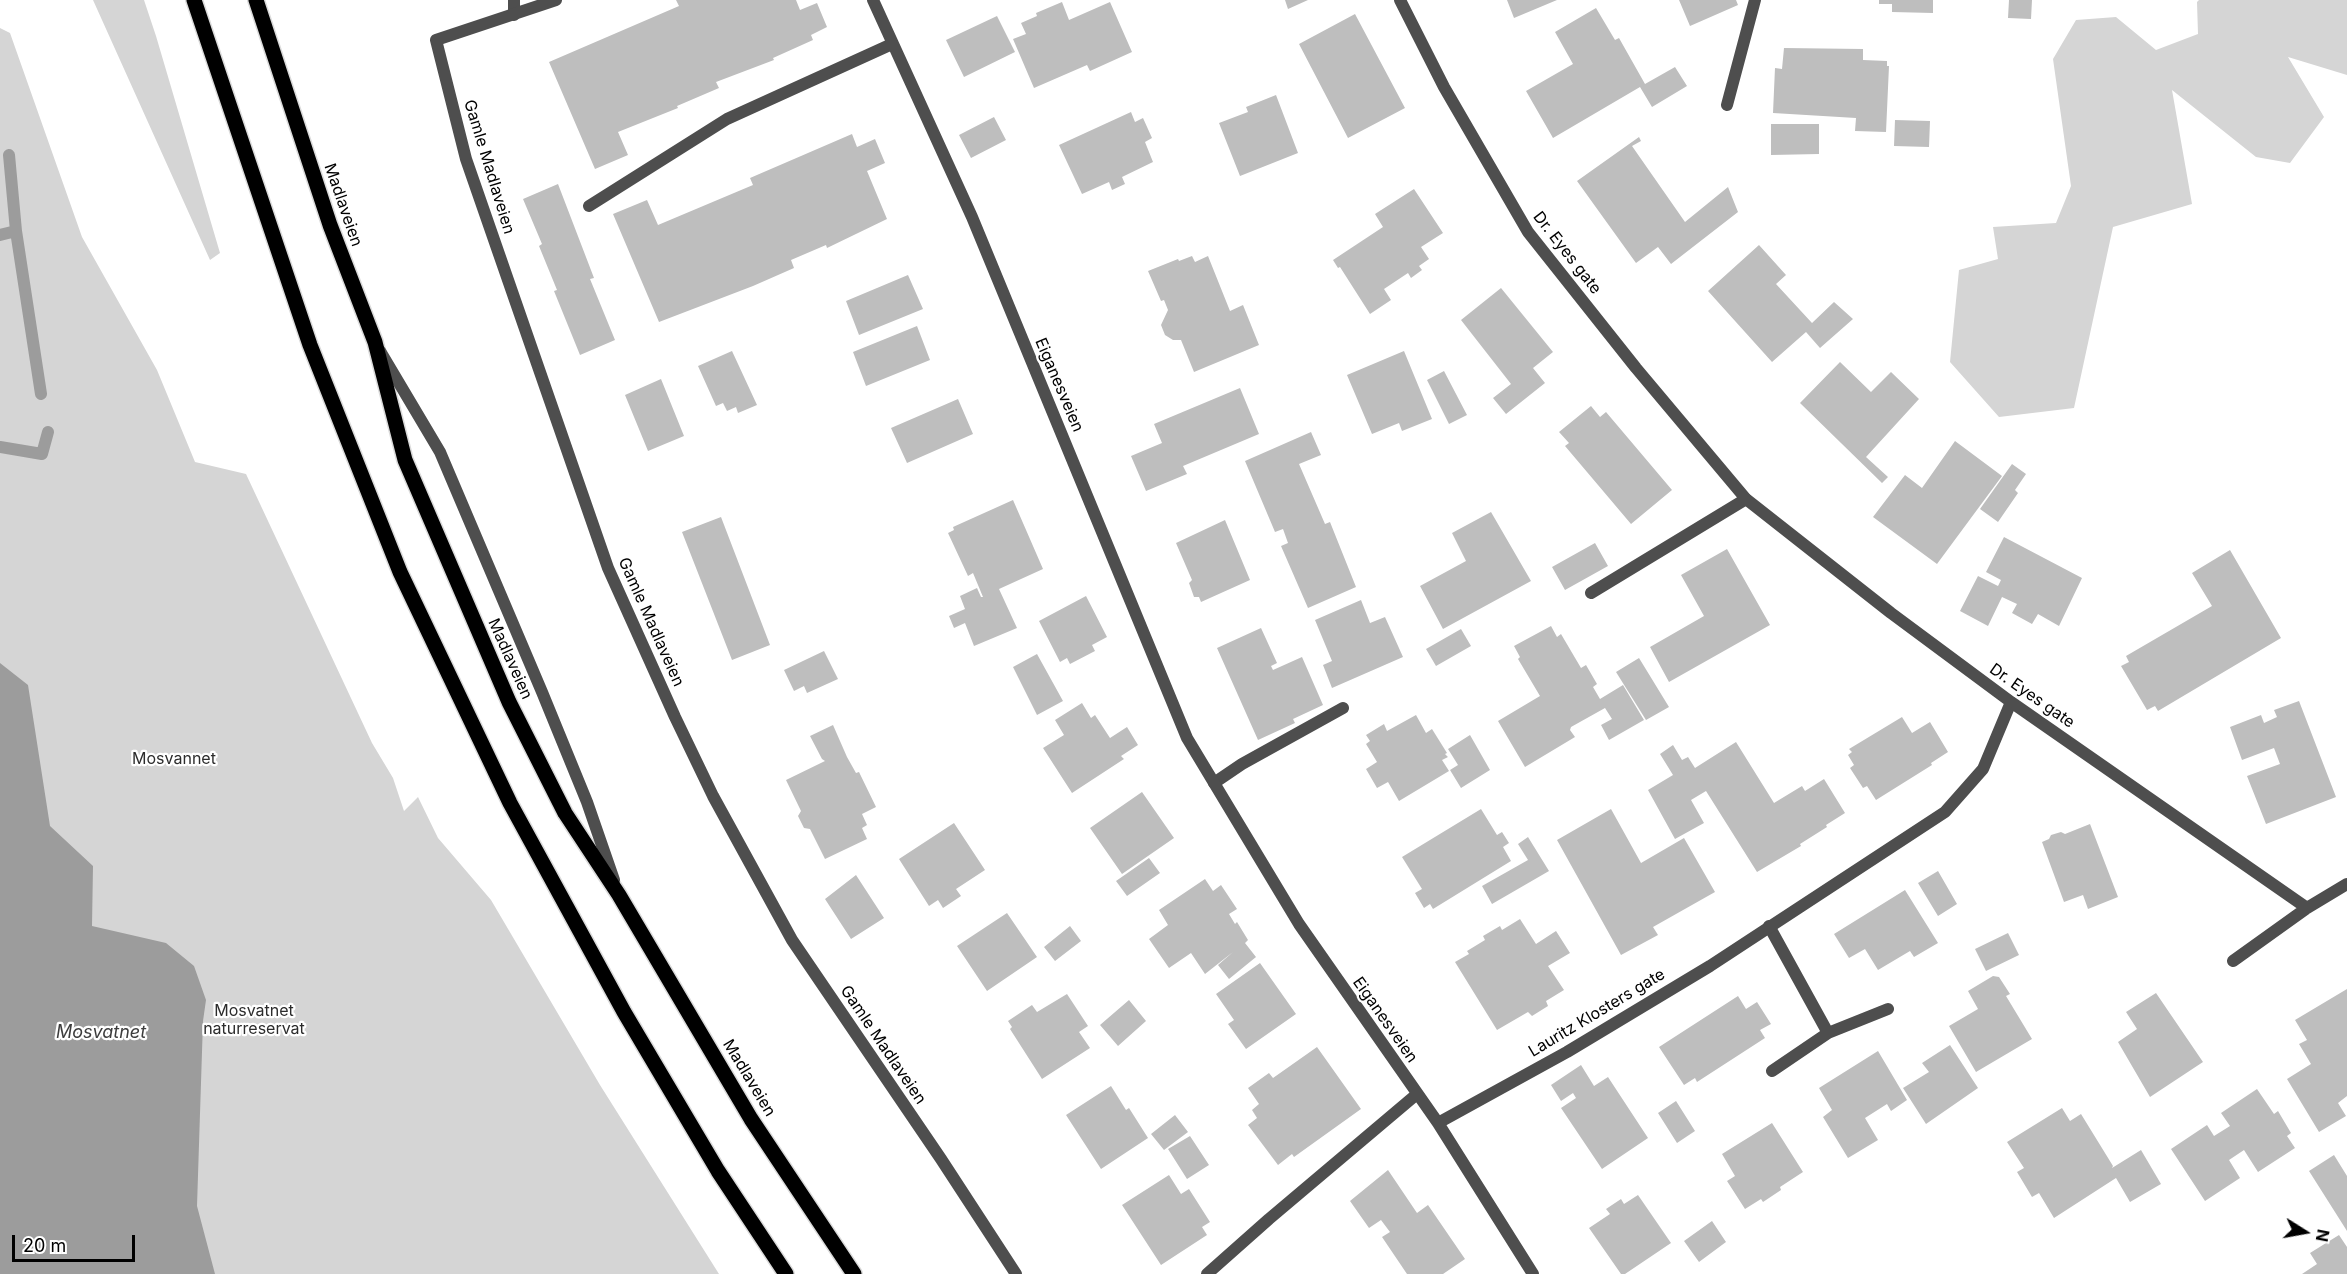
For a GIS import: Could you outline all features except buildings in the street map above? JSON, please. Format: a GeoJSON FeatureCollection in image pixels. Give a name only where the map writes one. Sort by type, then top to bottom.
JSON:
{"type":"FeatureCollection","features":[{"type":"Feature","properties":{"kind":"main road"},"geometry":{"type":"LineString","coordinates":[[194,0],[310,345],[400,572],[510,803],[618,1001],[718,1171],[786,1274]]}},
{"type":"Feature","properties":{"kind":"main road","name":"Madlaveien"},"geometry":{"type":"LineString","coordinates":[[256,0],[330,225],[375,342],[405,460],[509,702],[564,813],[619,895],[751,1119],[854,1274]]}},
{"type":"Feature","properties":{"kind":"street"},"geometry":{"type":"LineString","coordinates":[[514,0],[514,15]]}},
{"type":"Feature","properties":{"kind":"street","name":"Gamle Madlaveien"},"geometry":{"type":"LineString","coordinates":[[556,0],[435,40],[466,159],[608,568],[713,796],[792,940],[1016,1274]]}},
{"type":"Feature","properties":{"kind":"street","name":"Eiganesveien"},"geometry":{"type":"LineString","coordinates":[[873,0],[972,217],[1187,738],[1299,924],[1438,1123],[1533,1274]]}},
{"type":"Feature","properties":{"kind":"street","name":"Dr. Eyes gate"},"geometry":{"type":"LineString","coordinates":[[1400,0],[1444,87],[1528,232],[1636,369],[1746,500],[1891,613],[2011,702],[2307,908]]}},
{"type":"Feature","properties":{"kind":"street"},"geometry":{"type":"LineString","coordinates":[[1727,105],[1755,0]]}},
{"type":"Feature","properties":{"kind":"street"},"geometry":{"type":"LineString","coordinates":[[589,206],[728,119],[892,44]]}},
{"type":"Feature","properties":{"kind":"street"},"geometry":{"type":"LineString","coordinates":[[375,342],[440,452],[587,802],[619,895]]}},
{"type":"Feature","properties":{"kind":"street"},"geometry":{"type":"LineString","coordinates":[[1591,593],[1746,500]]}},
{"type":"Feature","properties":{"kind":"street","name":"Lauritz Klosters gate"},"geometry":{"type":"LineString","coordinates":[[1438,1123],[1608,1027],[1710,966],[1945,812],[1983,769],[2011,702]]}},
{"type":"Feature","properties":{"kind":"street"},"geometry":{"type":"LineString","coordinates":[[1214,783],[1242,764],[1343,708]]}},
{"type":"Feature","properties":{"kind":"street"},"geometry":{"type":"LineString","coordinates":[[2233,962],[2307,908],[2347,884]]}},
{"type":"Feature","properties":{"kind":"street"},"geometry":{"type":"LineString","coordinates":[[1769,926],[1828,1033]]}},
{"type":"Feature","properties":{"kind":"street"},"geometry":{"type":"LineString","coordinates":[[1772,1071],[1828,1033],[1888,1009]]}},
{"type":"Feature","properties":{"kind":"street"},"geometry":{"type":"LineString","coordinates":[[1207,1274],[1418,1094]]}},
{"type":"Feature","properties":{"kind":"green space"},"geometry":{"type":"Polygon","coordinates":[[[93,0],[144,0],[220,253],[210,260],[93,0]]]}},
{"type":"Feature","properties":{"kind":"green space"},"geometry":{"type":"Polygon","coordinates":[[[2199,0],[2347,0],[2347,75],[2288,57],[2324,117],[2290,163],[2256,157],[2172,90],[2192,204],[2113,227],[2074,408],[1999,417],[1950,362],[1959,270],[1998,259],[1993,227],[2056,223],[2071,186],[2053,59],[2076,20],[2116,17],[2156,50],[2198,34],[2197,2],[2199,0]]]}},
{"type":"Feature","properties":{"kind":"green space","name":"Mosvannet"},"geometry":{"type":"Polygon","coordinates":[[[0,28],[10,33],[82,237],[157,370],[195,462],[246,474],[372,743],[393,778],[404,811],[418,797],[438,838],[491,900],[600,1085],[719,1274],[0,1274],[0,28]]]}},
{"type":"Feature","properties":{"kind":"water","name":"Mosvatnet"},"geometry":{"type":"Polygon","coordinates":[[[0,663],[28,685],[50,826],[93,866],[92,926],[166,943],[194,966],[206,1000],[203,1021],[197,1206],[215,1274],[0,1274],[0,663]]]}},
{"type":"Feature","properties":{"kind":"waterway"},"geometry":{"type":"LineString","coordinates":[[9,155],[16,231],[41,394]]}},
{"type":"Feature","properties":{"kind":"waterway"},"geometry":{"type":"LineString","coordinates":[[0,235],[16,231]]}},
{"type":"Feature","properties":{"kind":"waterway"},"geometry":{"type":"LineString","coordinates":[[0,447],[42,454],[48,432]]}},
{"type":"Feature","properties":{"kind":"park label","name":"Mosvatnet naturreservat"},"geometry":{"type":"Point","coordinates":[254,1020]}}]}
